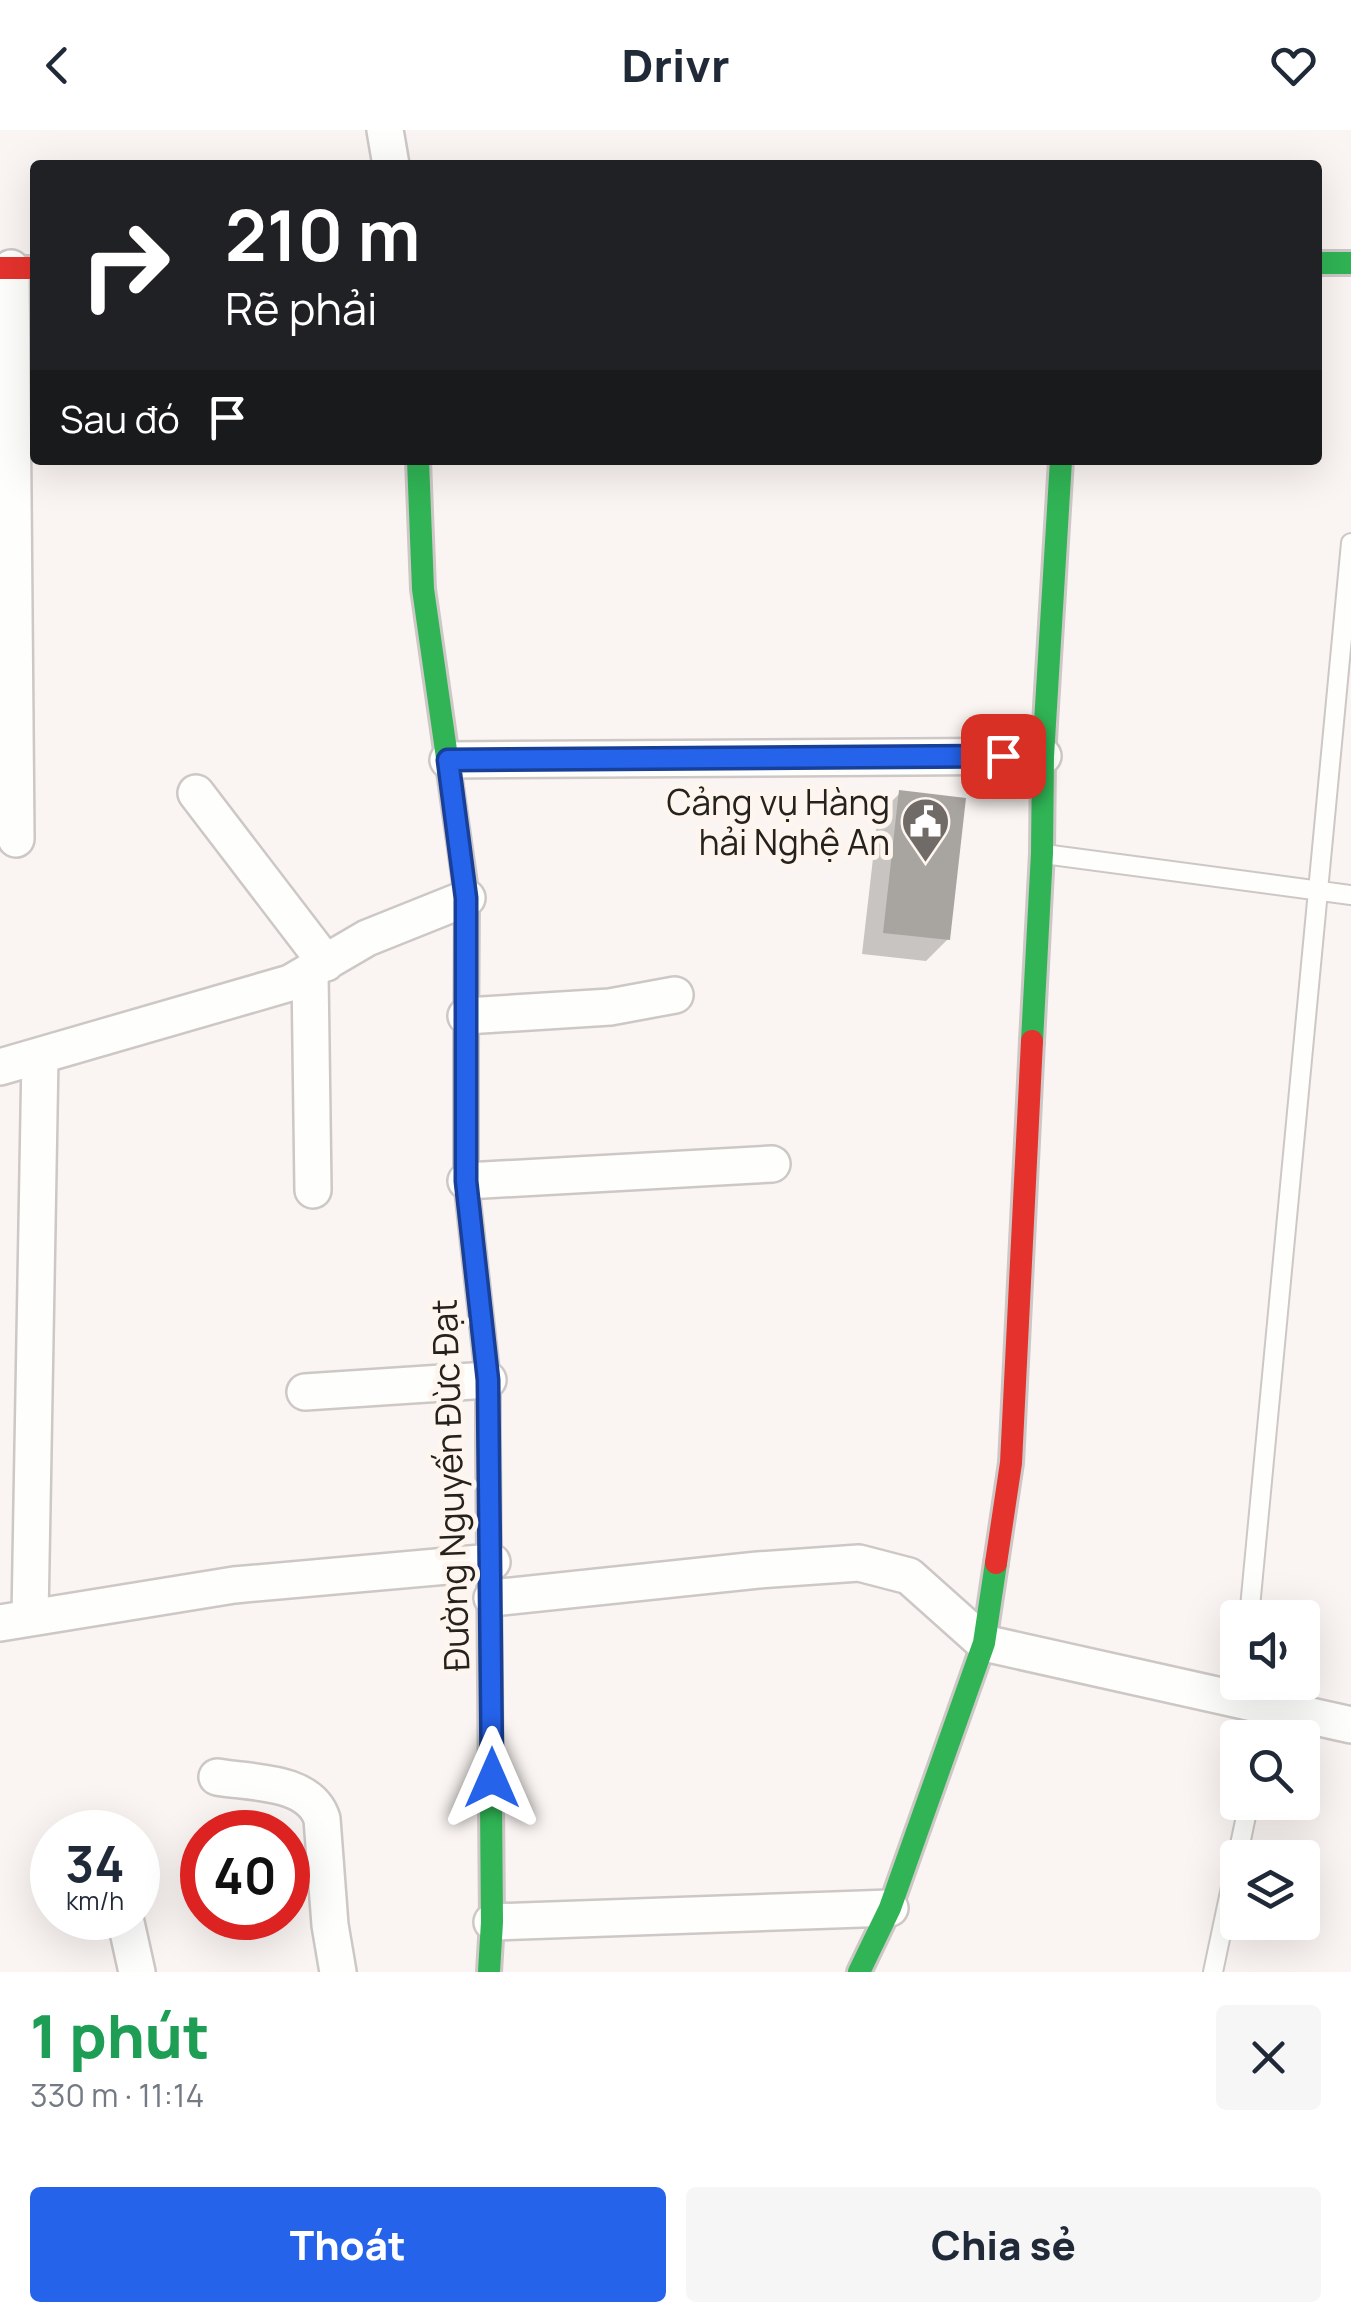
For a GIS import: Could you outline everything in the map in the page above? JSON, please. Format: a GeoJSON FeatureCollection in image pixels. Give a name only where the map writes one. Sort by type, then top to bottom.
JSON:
{"type":"FeatureCollection","features":[{"type":"Feature","properties":{"kind":"street"},"geometry":{"type":"LineString","coordinates":[[385,130],[390,160]]}},
{"type":"Feature","properties":{"kind":"street"},"geometry":{"type":"LineString","coordinates":[[1322,264],[1351,263]]}},
{"type":"Feature","properties":{"kind":"street"},"geometry":{"type":"LineString","coordinates":[[15,268],[16,839]]}},
{"type":"Feature","properties":{"kind":"street","name":"Đường Nguyến Đừc Đạt"},"geometry":{"type":"LineString","coordinates":[[418,465],[424,588],[466,898],[466,1181],[488,1380],[492,1562],[489,1972]]}},
{"type":"Feature","properties":{"kind":"street"},"geometry":{"type":"LineString","coordinates":[[859,1972],[890,1908],[984,1643],[1011,1463],[1042,854],[1043,756],[1061,465]]}},
{"type":"Feature","properties":{"kind":"street"},"geometry":{"type":"LineString","coordinates":[[448,760],[1043,756]]}},
{"type":"Feature","properties":{"kind":"street"},"geometry":{"type":"LineString","coordinates":[[196,793],[318,968],[313,1190]]}},
{"type":"Feature","properties":{"kind":"street"},"geometry":{"type":"LineString","coordinates":[[0,1068],[290,984],[367,938],[466,898]]}},
{"type":"Feature","properties":{"kind":"street"},"geometry":{"type":"LineString","coordinates":[[466,1016],[610,1008],[675,995]]}},
{"type":"Feature","properties":{"kind":"street"},"geometry":{"type":"LineString","coordinates":[[40,1057],[15,1620],[234,1585],[492,1562]]}},
{"type":"Feature","properties":{"kind":"street"},"geometry":{"type":"LineString","coordinates":[[466,1181],[772,1164]]}},
{"type":"Feature","properties":{"kind":"street"},"geometry":{"type":"LineString","coordinates":[[305,1392],[488,1380]]}},
{"type":"Feature","properties":{"kind":"street"},"geometry":{"type":"LineString","coordinates":[[492,1598],[859,1563],[909,1576],[984,1643],[1254,1708],[1351,1726]]}},
{"type":"Feature","properties":{"kind":"street"},"geometry":{"type":"LineString","coordinates":[[216,1777],[292,1790],[315,1804],[322,1819],[330,1925],[338,1972]]}},
{"type":"Feature","properties":{"kind":"street"},"geometry":{"type":"LineString","coordinates":[[492,1922],[890,1908]]}},
{"type":"Feature","properties":{"kind":"street"},"geometry":{"type":"LineString","coordinates":[[130,1940],[137,1972]]}},
{"type":"Feature","properties":{"kind":"lane"},"geometry":{"type":"LineString","coordinates":[[1251,1600],[1351,544]]}},
{"type":"Feature","properties":{"kind":"lane"},"geometry":{"type":"LineString","coordinates":[[1042,854],[1351,894]]}},
{"type":"Feature","properties":{"kind":"lane"},"geometry":{"type":"LineString","coordinates":[[1212,1972],[1245,1820]]}},
{"type":"Feature","properties":{"kind":"building","name":"Cảng vụ Hàng hải Nghệ An"},"geometry":{"type":"Polygon","coordinates":[[[899,790],[966,798],[950,940],[883,933],[899,790]]]}},
{"type":"Feature","properties":{"kind":"traffic: fast"},"geometry":{"type":"LineString","coordinates":[[1322,263],[1351,263]]}},
{"type":"Feature","properties":{"kind":"traffic: fast"},"geometry":{"type":"LineString","coordinates":[[418,465],[423,589],[467,898],[466,1052]]}},
{"type":"Feature","properties":{"kind":"traffic: fast"},"geometry":{"type":"LineString","coordinates":[[1032,1041],[1043,756],[1061,465]]}},
{"type":"Feature","properties":{"kind":"traffic: fast"},"geometry":{"type":"LineString","coordinates":[[488,1440],[492,1922],[489,1972]]}},
{"type":"Feature","properties":{"kind":"traffic: fast"},"geometry":{"type":"LineString","coordinates":[[859,1972],[890,1908],[984,1643],[996,1563]]}},
{"type":"Feature","properties":{"kind":"traffic: slow"},"geometry":{"type":"LineString","coordinates":[[466,1052],[466,1181],[488,1380],[488,1440]]}},
{"type":"Feature","properties":{"kind":"traffic: jam"},"geometry":{"type":"LineString","coordinates":[[0,268],[30,268]]}},
{"type":"Feature","properties":{"kind":"traffic: jam"},"geometry":{"type":"LineString","coordinates":[[996,1563],[1011,1463],[1032,1041]]}},
{"type":"Feature","properties":{"kind":"place","name":"Cảng vụ Hàng hải Nghệ An"},"geometry":{"type":"Point","coordinates":[925,864]}},
{"type":"Feature","properties":{"kind":"route"},"geometry":{"type":"LineString","coordinates":[[492,1778],[488,1380],[466,1181],[466,898],[448,760],[1003,756]]}}]}
